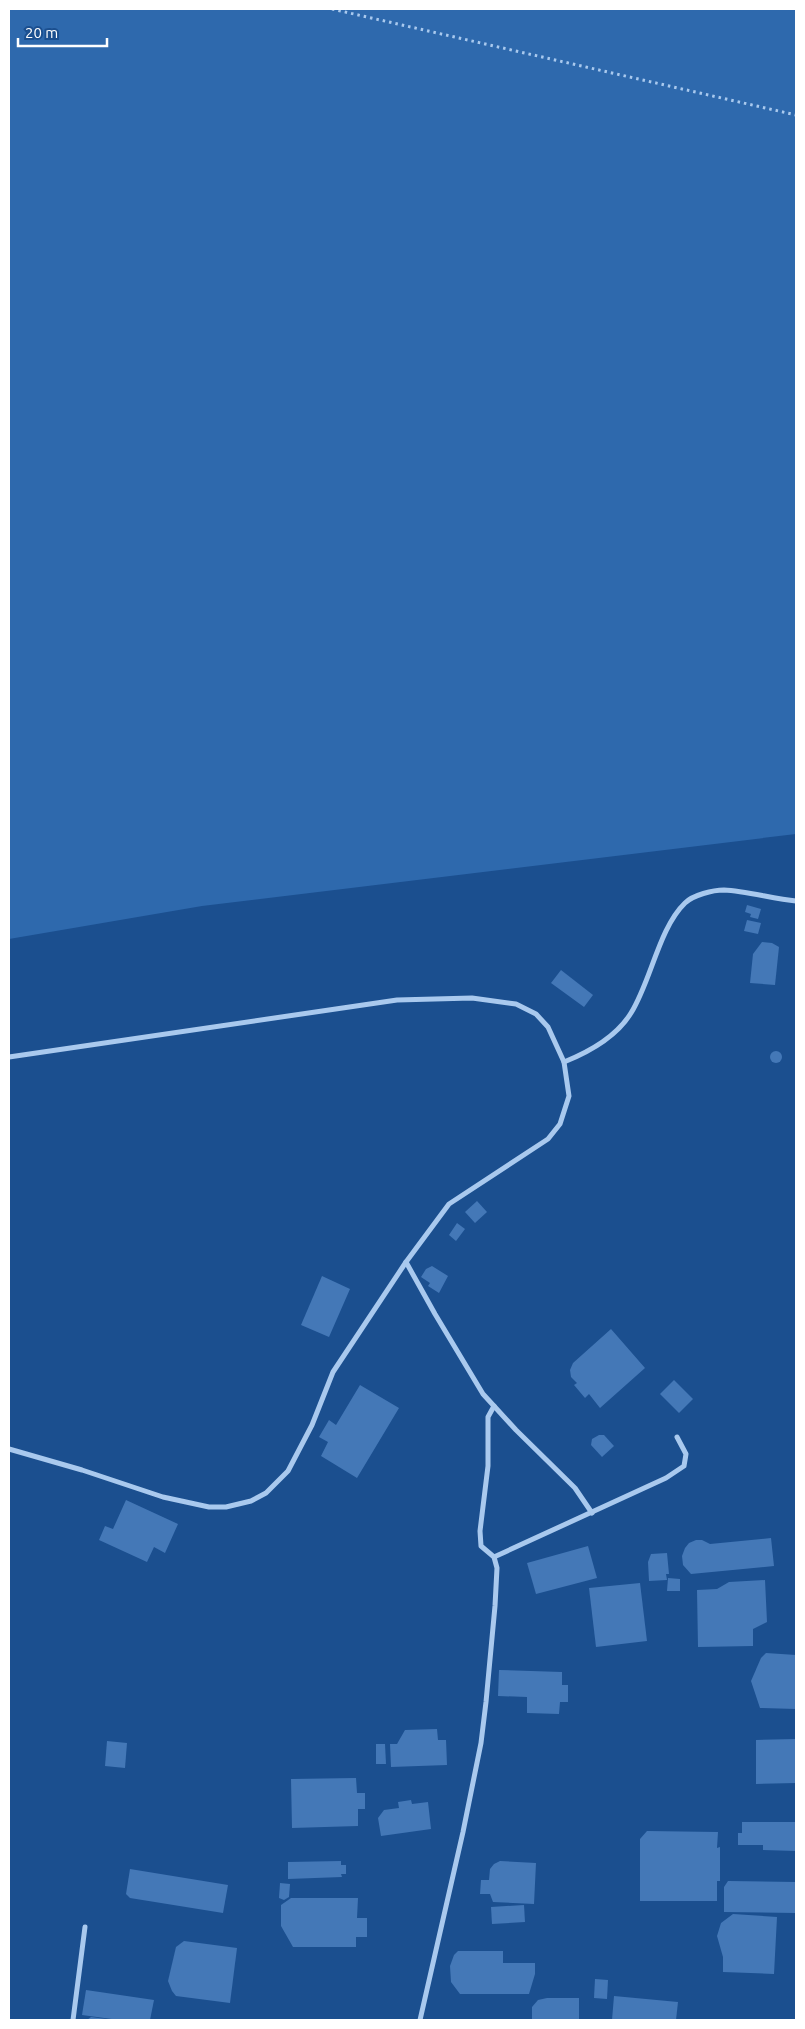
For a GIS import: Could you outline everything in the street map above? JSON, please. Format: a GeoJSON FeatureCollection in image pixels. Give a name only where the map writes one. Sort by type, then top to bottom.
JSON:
{"type":"FeatureCollection","features":[{"type":"Feature","properties":{"kind":"street"},"geometry":{"type":"LineString","coordinates":[[564,1062],[585,1054],[610,1036],[631,1014],[648,980],[662,941],[685,902],[700,895],[724,890],[796,901]]}},
{"type":"Feature","properties":{"kind":"street"},"geometry":{"type":"LineString","coordinates":[[9,1057],[397,1000],[472,998],[516,1004],[536,1014],[548,1027],[564,1062],[569,1096],[560,1124],[548,1140],[449,1204],[406,1262],[333,1372],[312,1425],[288,1471],[266,1493],[251,1501],[226,1507],[209,1507],[163,1497],[82,1470],[9,1449]]}},
{"type":"Feature","properties":{"kind":"street"},"geometry":{"type":"LineString","coordinates":[[406,1262],[479,1386],[516,1430],[570,1483],[592,1513]]}},
{"type":"Feature","properties":{"kind":"street"},"geometry":{"type":"LineString","coordinates":[[420,2020],[481,1743],[497,1568],[494,1557],[481,1546],[480,1531],[488,1466],[488,1417],[494,1406]]}},
{"type":"Feature","properties":{"kind":"street"},"geometry":{"type":"LineString","coordinates":[[494,1557],[666,1478],[684,1466],[686,1454],[677,1437]]}},
{"type":"Feature","properties":{"kind":"street"},"geometry":{"type":"LineString","coordinates":[[73,2020],[85,1927]]}},
{"type":"Feature","properties":{"kind":"path"},"geometry":{"type":"LineString","coordinates":[[332,9],[796,115]]}},
{"type":"Feature","properties":{"kind":"shaded area"},"geometry":{"type":"Polygon","coordinates":[[[9,9],[796,9],[796,834],[202,906],[9,939],[9,9]]]}},
{"type":"Feature","properties":{"kind":"building"},"geometry":{"type":"Polygon","coordinates":[[[747,905],[761,909],[758,919],[750,917],[751,914],[745,912],[747,905]]]}},
{"type":"Feature","properties":{"kind":"building"},"geometry":{"type":"Polygon","coordinates":[[[747,920],[761,923],[758,934],[744,931],[747,920]]]}},
{"type":"Feature","properties":{"kind":"building"},"geometry":{"type":"Polygon","coordinates":[[[762,942],[772,943],[779,947],[775,985],[750,983],[753,954],[762,942]]]}},
{"type":"Feature","properties":{"kind":"building"},"geometry":{"type":"Polygon","coordinates":[[[561,970],[593,995],[584,1007],[551,983],[561,970]]]}},
{"type":"Feature","properties":{"kind":"building"},"geometry":{"type":"Polygon","coordinates":[[[774,1051],[778,1051],[782,1057],[778,1063],[774,1063],[770,1059],[770,1055],[774,1051]]]}},
{"type":"Feature","properties":{"kind":"building"},"geometry":{"type":"Polygon","coordinates":[[[477,1201],[487,1212],[475,1223],[465,1212],[477,1201]]]}},
{"type":"Feature","properties":{"kind":"building"},"geometry":{"type":"Polygon","coordinates":[[[457,1223],[465,1229],[456,1241],[449,1235],[457,1223]]]}},
{"type":"Feature","properties":{"kind":"building"},"geometry":{"type":"Polygon","coordinates":[[[432,1266],[448,1276],[439,1293],[428,1286],[430,1283],[421,1277],[426,1269],[432,1266]]]}},
{"type":"Feature","properties":{"kind":"building"},"geometry":{"type":"Polygon","coordinates":[[[322,1276],[350,1289],[329,1337],[301,1325],[322,1276]]]}},
{"type":"Feature","properties":{"kind":"building"},"geometry":{"type":"Polygon","coordinates":[[[611,1329],[645,1368],[600,1408],[589,1394],[585,1398],[574,1385],[577,1383],[571,1377],[570,1370],[573,1363],[611,1329]]]}},
{"type":"Feature","properties":{"kind":"building"},"geometry":{"type":"Polygon","coordinates":[[[674,1380],[693,1399],[679,1413],[660,1394],[674,1380]]]}},
{"type":"Feature","properties":{"kind":"building"},"geometry":{"type":"Polygon","coordinates":[[[360,1385],[399,1408],[357,1478],[321,1456],[328,1442],[319,1437],[329,1420],[336,1425],[360,1385]]]}},
{"type":"Feature","properties":{"kind":"building"},"geometry":{"type":"Polygon","coordinates":[[[599,1435],[604,1435],[614,1446],[602,1457],[591,1445],[592,1439],[599,1435]]]}},
{"type":"Feature","properties":{"kind":"building"},"geometry":{"type":"Polygon","coordinates":[[[126,1500],[178,1524],[165,1553],[154,1547],[147,1562],[99,1540],[105,1526],[113,1529],[126,1500]]]}},
{"type":"Feature","properties":{"kind":"building"},"geometry":{"type":"Polygon","coordinates":[[[771,1538],[774,1566],[691,1574],[683,1565],[682,1556],[685,1548],[689,1543],[696,1540],[702,1540],[710,1544],[771,1538]]]}},
{"type":"Feature","properties":{"kind":"building"},"geometry":{"type":"Polygon","coordinates":[[[588,1546],[597,1578],[536,1594],[527,1563],[588,1546]]]}},
{"type":"Feature","properties":{"kind":"building"},"geometry":{"type":"Polygon","coordinates":[[[667,1553],[669,1574],[666,1574],[667,1580],[649,1581],[648,1562],[651,1554],[667,1553]]]}},
{"type":"Feature","properties":{"kind":"building"},"geometry":{"type":"Polygon","coordinates":[[[668,1578],[680,1579],[680,1591],[667,1591],[668,1578]]]}},
{"type":"Feature","properties":{"kind":"building"},"geometry":{"type":"Polygon","coordinates":[[[765,1580],[767,1622],[753,1629],[753,1646],[698,1647],[697,1590],[717,1589],[729,1582],[765,1580]]]}},
{"type":"Feature","properties":{"kind":"building"},"geometry":{"type":"Polygon","coordinates":[[[640,1583],[647,1641],[596,1647],[589,1588],[640,1583]]]}},
{"type":"Feature","properties":{"kind":"building"},"geometry":{"type":"Polygon","coordinates":[[[766,1653],[796,1655],[796,1709],[760,1708],[751,1681],[761,1658],[766,1653]]]}},
{"type":"Feature","properties":{"kind":"building"},"geometry":{"type":"Polygon","coordinates":[[[499,1670],[562,1672],[562,1685],[568,1685],[568,1702],[560,1702],[559,1714],[527,1713],[527,1697],[498,1696],[499,1670]]]}},
{"type":"Feature","properties":{"kind":"building"},"geometry":{"type":"Polygon","coordinates":[[[437,1729],[438,1740],[446,1740],[447,1765],[391,1767],[390,1744],[397,1744],[405,1730],[437,1729]]]}},
{"type":"Feature","properties":{"kind":"building"},"geometry":{"type":"Polygon","coordinates":[[[796,1739],[796,1783],[756,1784],[756,1740],[796,1739]]]}},
{"type":"Feature","properties":{"kind":"building"},"geometry":{"type":"Polygon","coordinates":[[[107,1741],[127,1743],[125,1768],[105,1766],[107,1741]]]}},
{"type":"Feature","properties":{"kind":"building"},"geometry":{"type":"Polygon","coordinates":[[[376,1744],[385,1744],[386,1764],[376,1764],[376,1744]]]}},
{"type":"Feature","properties":{"kind":"building"},"geometry":{"type":"Polygon","coordinates":[[[356,1778],[357,1793],[365,1793],[365,1809],[358,1809],[358,1826],[292,1828],[291,1779],[356,1778]]]}},
{"type":"Feature","properties":{"kind":"building"},"geometry":{"type":"Polygon","coordinates":[[[411,1800],[412,1804],[428,1802],[431,1829],[381,1836],[378,1818],[384,1810],[399,1808],[398,1802],[411,1800]]]}},
{"type":"Feature","properties":{"kind":"building"},"geometry":{"type":"Polygon","coordinates":[[[742,1822],[796,1822],[796,1851],[763,1850],[763,1845],[738,1845],[738,1833],[742,1833],[742,1822]]]}},
{"type":"Feature","properties":{"kind":"building"},"geometry":{"type":"Polygon","coordinates":[[[647,1831],[718,1832],[717,1848],[720,1847],[720,1881],[717,1881],[717,1901],[640,1901],[640,1839],[647,1831]]]}},
{"type":"Feature","properties":{"kind":"building"},"geometry":{"type":"Polygon","coordinates":[[[341,1861],[341,1865],[346,1865],[346,1874],[341,1874],[342,1877],[288,1879],[288,1862],[341,1861]]]}},
{"type":"Feature","properties":{"kind":"building"},"geometry":{"type":"Polygon","coordinates":[[[500,1861],[536,1863],[534,1904],[493,1902],[490,1894],[480,1894],[481,1880],[489,1880],[490,1869],[500,1861]]]}},
{"type":"Feature","properties":{"kind":"building"},"geometry":{"type":"Polygon","coordinates":[[[130,1869],[228,1885],[223,1913],[130,1898],[126,1894],[130,1869]]]}},
{"type":"Feature","properties":{"kind":"building"},"geometry":{"type":"Polygon","coordinates":[[[728,1881],[796,1882],[796,1913],[724,1912],[724,1887],[728,1881]]]}},
{"type":"Feature","properties":{"kind":"building"},"geometry":{"type":"Polygon","coordinates":[[[280,1883],[290,1884],[289,1897],[284,1900],[279,1898],[280,1883]]]}},
{"type":"Feature","properties":{"kind":"building"},"geometry":{"type":"Polygon","coordinates":[[[291,1898],[358,1898],[357,1918],[367,1918],[367,1937],[356,1937],[356,1947],[293,1947],[281,1926],[281,1905],[291,1898]]]}},
{"type":"Feature","properties":{"kind":"building"},"geometry":{"type":"Polygon","coordinates":[[[524,1905],[525,1922],[492,1924],[491,1907],[524,1905]]]}},
{"type":"Feature","properties":{"kind":"building"},"geometry":{"type":"Polygon","coordinates":[[[733,1914],[777,1917],[774,1974],[723,1972],[723,1957],[717,1936],[721,1923],[733,1914]]]}},
{"type":"Feature","properties":{"kind":"building"},"geometry":{"type":"Polygon","coordinates":[[[184,1941],[237,1948],[230,2003],[176,1996],[172,1991],[168,1981],[176,1947],[184,1941]]]}},
{"type":"Feature","properties":{"kind":"building"},"geometry":{"type":"Polygon","coordinates":[[[458,1951],[503,1951],[503,1963],[535,1963],[535,1974],[529,1994],[460,1994],[451,1982],[450,1966],[454,1955],[458,1951]]]}},
{"type":"Feature","properties":{"kind":"building"},"geometry":{"type":"Polygon","coordinates":[[[595,1979],[608,1980],[607,1999],[594,1998],[595,1979]]]}},
{"type":"Feature","properties":{"kind":"building"},"geometry":{"type":"Polygon","coordinates":[[[86,1990],[154,2000],[150,2020],[119,2020],[82,2015],[86,1990]]]}},
{"type":"Feature","properties":{"kind":"building"},"geometry":{"type":"Polygon","coordinates":[[[614,1996],[678,2002],[676,2020],[612,2020],[614,1996]]]}},
{"type":"Feature","properties":{"kind":"building"},"geometry":{"type":"Polygon","coordinates":[[[547,1998],[579,1998],[579,2020],[532,2020],[532,2007],[538,2000],[547,1998]]]}},
{"type":"Feature","properties":{"kind":"building"},"geometry":{"type":"Polygon","coordinates":[[[91,2017],[106,2019],[106,2020],[87,2020],[91,2017]]]}}]}
